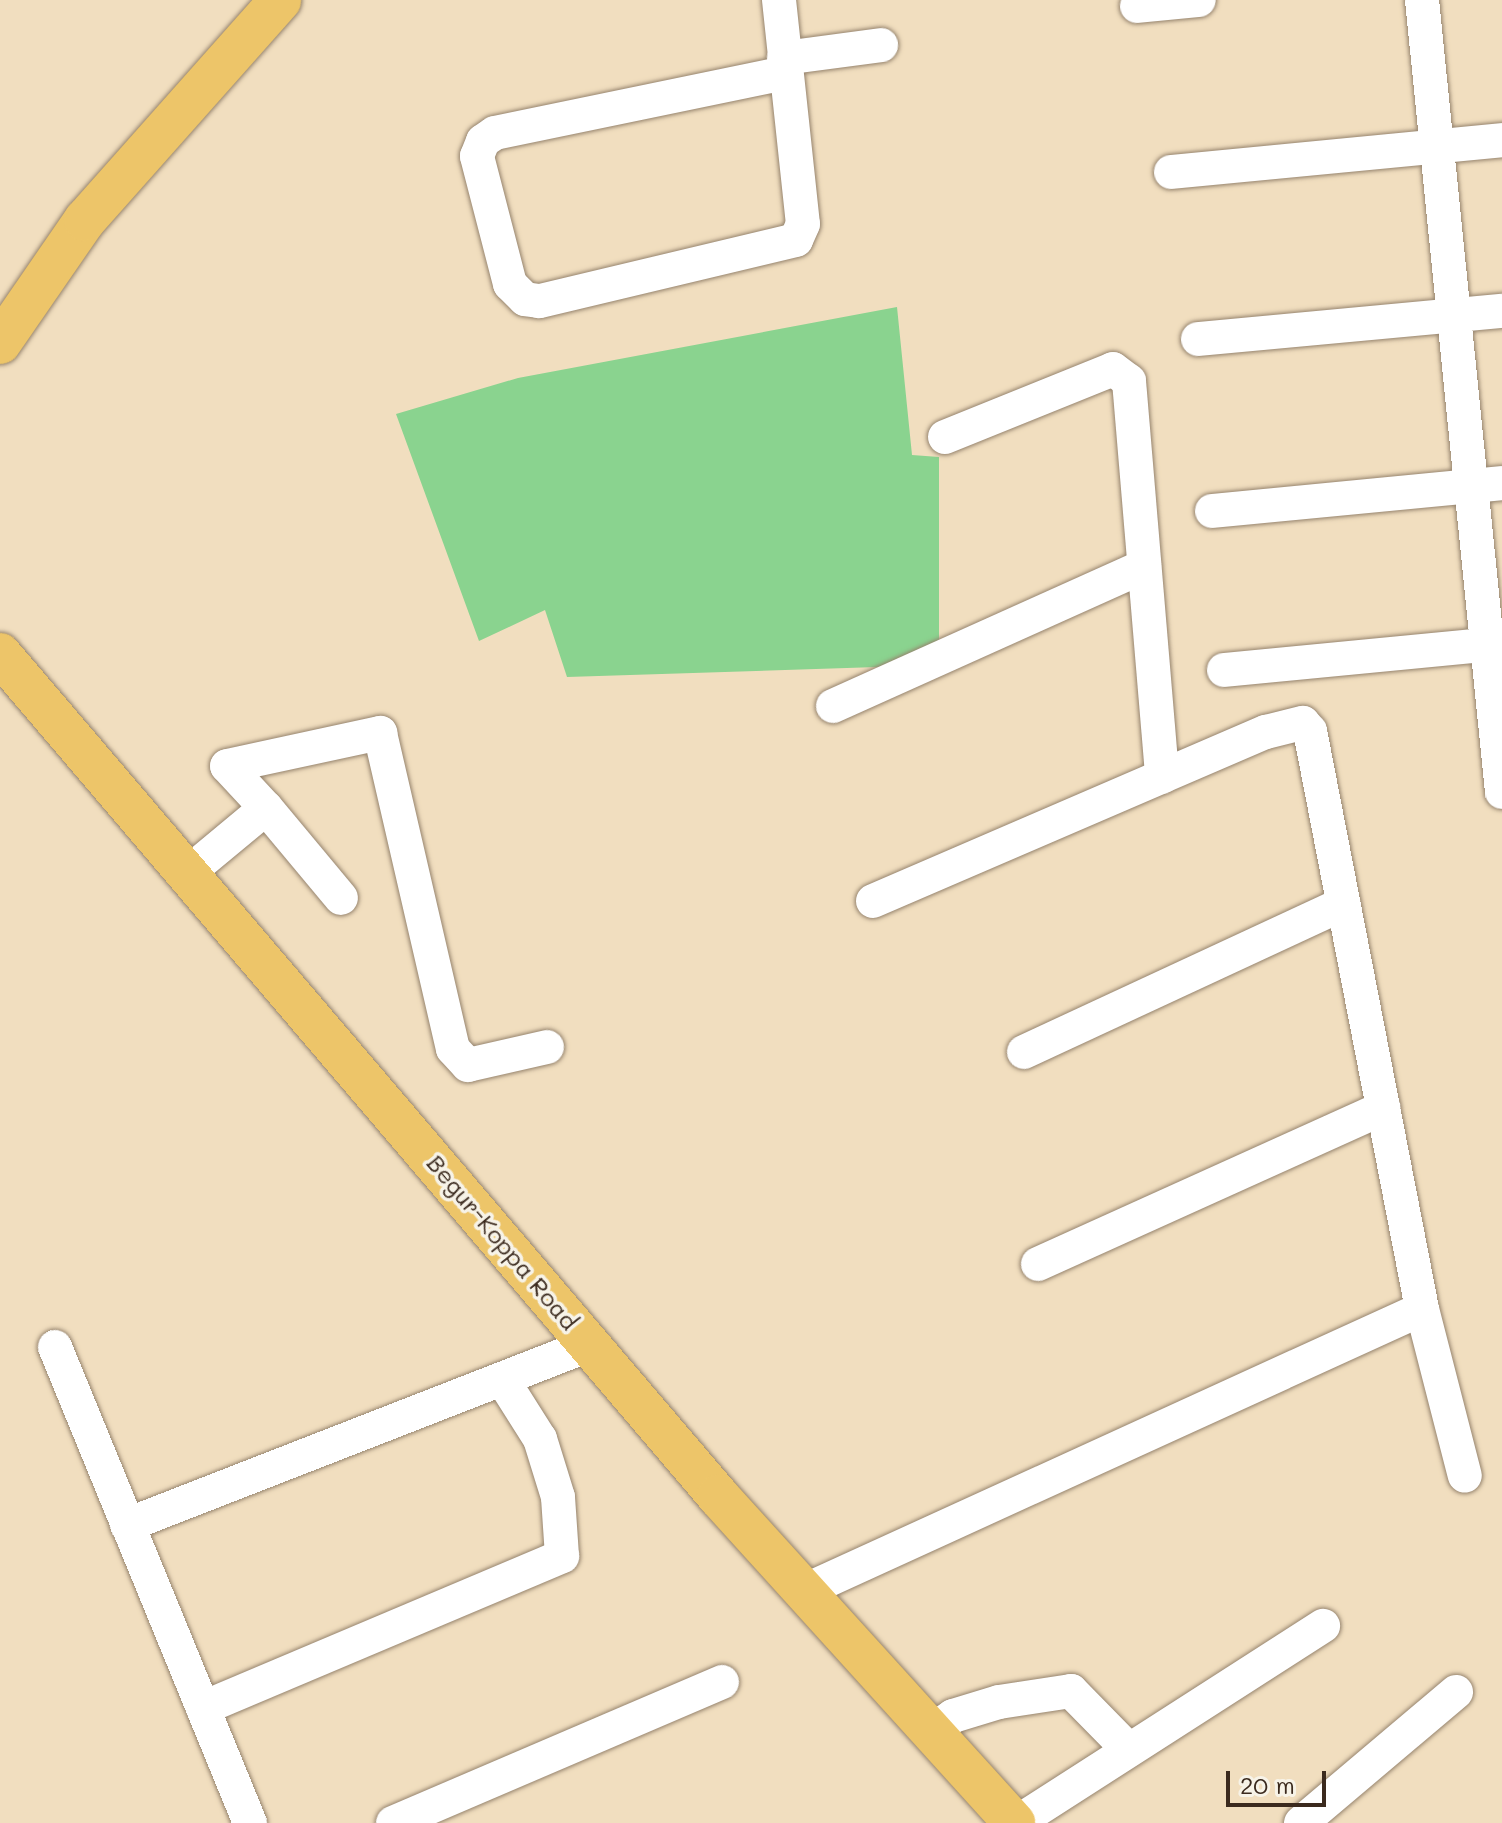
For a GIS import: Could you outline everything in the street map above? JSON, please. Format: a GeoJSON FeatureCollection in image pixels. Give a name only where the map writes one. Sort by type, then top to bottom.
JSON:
{"type":"FeatureCollection","features":[{"type":"Feature","properties":{"kind":"main road"},"geometry":{"type":"LineString","coordinates":[[0,343],[85,220],[280,0]]}},
{"type":"Feature","properties":{"kind":"main road","name":"Begur-Koppa Road"},"geometry":{"type":"LineString","coordinates":[[0,654],[189,872],[589,1345],[804,1591],[1015,1823]]}},
{"type":"Feature","properties":{"kind":"street"},"geometry":{"type":"LineString","coordinates":[[779,0],[785,66],[803,224],[796,240],[539,301],[525,299],[510,284],[477,156],[483,141],[495,133],[785,66],[881,45]]}},
{"type":"Feature","properties":{"kind":"street"},"geometry":{"type":"LineString","coordinates":[[1137,6],[1199,0]]}},
{"type":"Feature","properties":{"kind":"street"},"geometry":{"type":"LineString","coordinates":[[1422,0],[1450,316],[1486,485],[1502,792]]}},
{"type":"Feature","properties":{"kind":"street"},"geometry":{"type":"LineString","coordinates":[[1171,172],[1502,140]]}},
{"type":"Feature","properties":{"kind":"street"},"geometry":{"type":"LineString","coordinates":[[1198,339],[1502,311]]}},
{"type":"Feature","properties":{"kind":"street"},"geometry":{"type":"LineString","coordinates":[[945,437],[1113,369],[1124,373],[1129,381],[1162,777]]}},
{"type":"Feature","properties":{"kind":"street"},"geometry":{"type":"LineString","coordinates":[[1212,511],[1486,485]]}},
{"type":"Feature","properties":{"kind":"street"},"geometry":{"type":"LineString","coordinates":[[833,706],[1144,566]]}},
{"type":"Feature","properties":{"kind":"street"},"geometry":{"type":"LineString","coordinates":[[1224,670],[1493,643]]}},
{"type":"Feature","properties":{"kind":"street"},"geometry":{"type":"LineString","coordinates":[[873,901],[1291,722],[1303,723],[1310,731],[1422,1309],[1465,1476]]}},
{"type":"Feature","properties":{"kind":"street"},"geometry":{"type":"LineString","coordinates":[[341,898],[227,766],[380,733],[453,1049],[468,1065],[547,1047]]}},
{"type":"Feature","properties":{"kind":"street"},"geometry":{"type":"LineString","coordinates":[[189,872],[266,808]]}},
{"type":"Feature","properties":{"kind":"street"},"geometry":{"type":"LineString","coordinates":[[1024,1052],[1343,904]]}},
{"type":"Feature","properties":{"kind":"street"},"geometry":{"type":"LineString","coordinates":[[1038,1264],[1383,1108]]}},
{"type":"Feature","properties":{"kind":"street"},"geometry":{"type":"LineString","coordinates":[[804,1591],[1422,1309]]}},
{"type":"Feature","properties":{"kind":"street"},"geometry":{"type":"LineString","coordinates":[[127,1525],[589,1345]]}},
{"type":"Feature","properties":{"kind":"street"},"geometry":{"type":"LineString","coordinates":[[55,1347],[250,1823]]}},
{"type":"Feature","properties":{"kind":"street"},"geometry":{"type":"LineString","coordinates":[[203,1708],[562,1556],[558,1497],[540,1439],[502,1379]]}},
{"type":"Feature","properties":{"kind":"street"},"geometry":{"type":"LineString","coordinates":[[1015,1823],[1127,1748],[1323,1626]]}},
{"type":"Feature","properties":{"kind":"street"},"geometry":{"type":"LineString","coordinates":[[393,1823],[722,1682]]}},
{"type":"Feature","properties":{"kind":"street"},"geometry":{"type":"LineString","coordinates":[[931,1731],[953,1716],[999,1702],[1071,1691],[1127,1748]]}},
{"type":"Feature","properties":{"kind":"street"},"geometry":{"type":"LineString","coordinates":[[1301,1823],[1456,1692]]}},
{"type":"Feature","properties":{"kind":"green space"},"geometry":{"type":"Polygon","coordinates":[[[897,307],[912,455],[939,457],[939,665],[567,677],[545,610],[479,641],[396,414],[518,378],[897,307]]]}}]}
